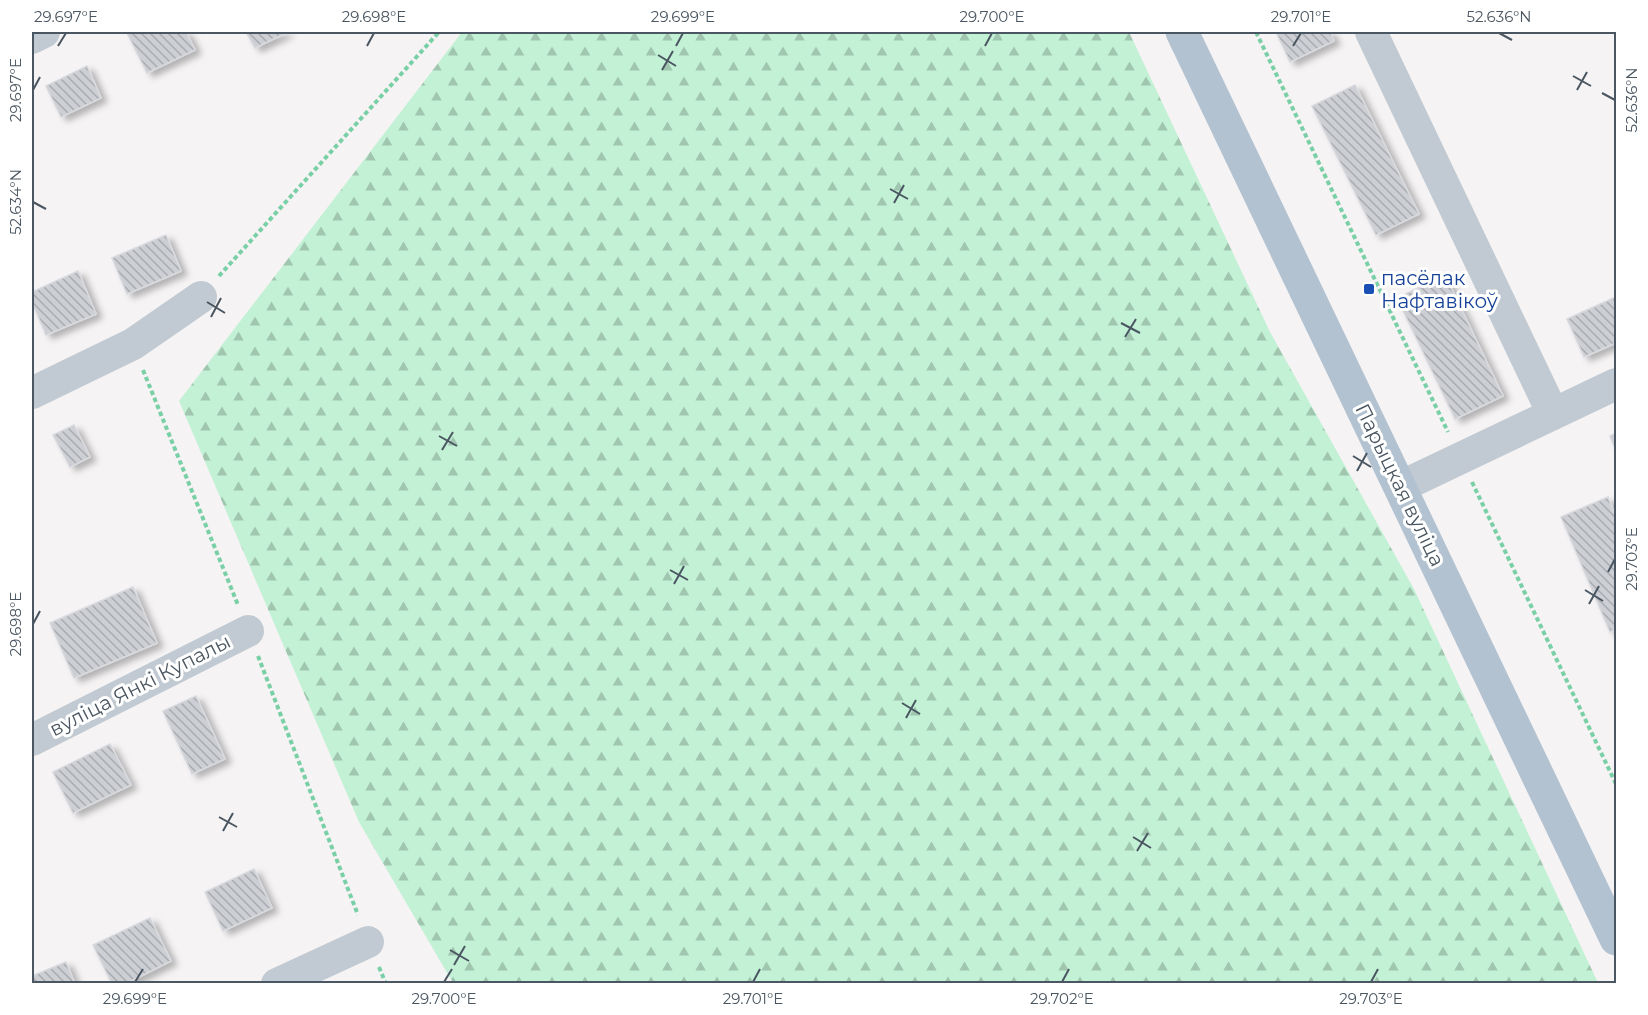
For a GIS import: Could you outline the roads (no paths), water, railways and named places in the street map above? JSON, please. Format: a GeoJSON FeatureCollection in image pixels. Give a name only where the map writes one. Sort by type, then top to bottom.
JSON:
{"type":"FeatureCollection","features":[{"type":"Feature","properties":{"kind":"main road","name":"Парыцкая вуліца"},"geometry":{"type":"LineString","coordinates":[[1182,32],[1617,939]]}},
{"type":"Feature","properties":{"kind":"street"},"geometry":{"type":"LineString","coordinates":[[32,38],[44,32]]}},
{"type":"Feature","properties":{"kind":"street"},"geometry":{"type":"LineString","coordinates":[[1371,32],[1554,414]]}},
{"type":"Feature","properties":{"kind":"street"},"geometry":{"type":"LineString","coordinates":[[32,393],[133,344],[201,297]]}},
{"type":"Feature","properties":{"kind":"street"},"geometry":{"type":"LineString","coordinates":[[1400,487],[1617,384]]}},
{"type":"Feature","properties":{"kind":"street","name":"вуліца Янкі Купалы"},"geometry":{"type":"LineString","coordinates":[[32,740],[248,631]]}},
{"type":"Feature","properties":{"kind":"street"},"geometry":{"type":"LineString","coordinates":[[277,984],[368,942]]}},
{"type":"Feature","properties":{"kind":"place","name":"пасёлак Нафтавікоў"},"geometry":{"type":"Point","coordinates":[1369,289]}}]}
